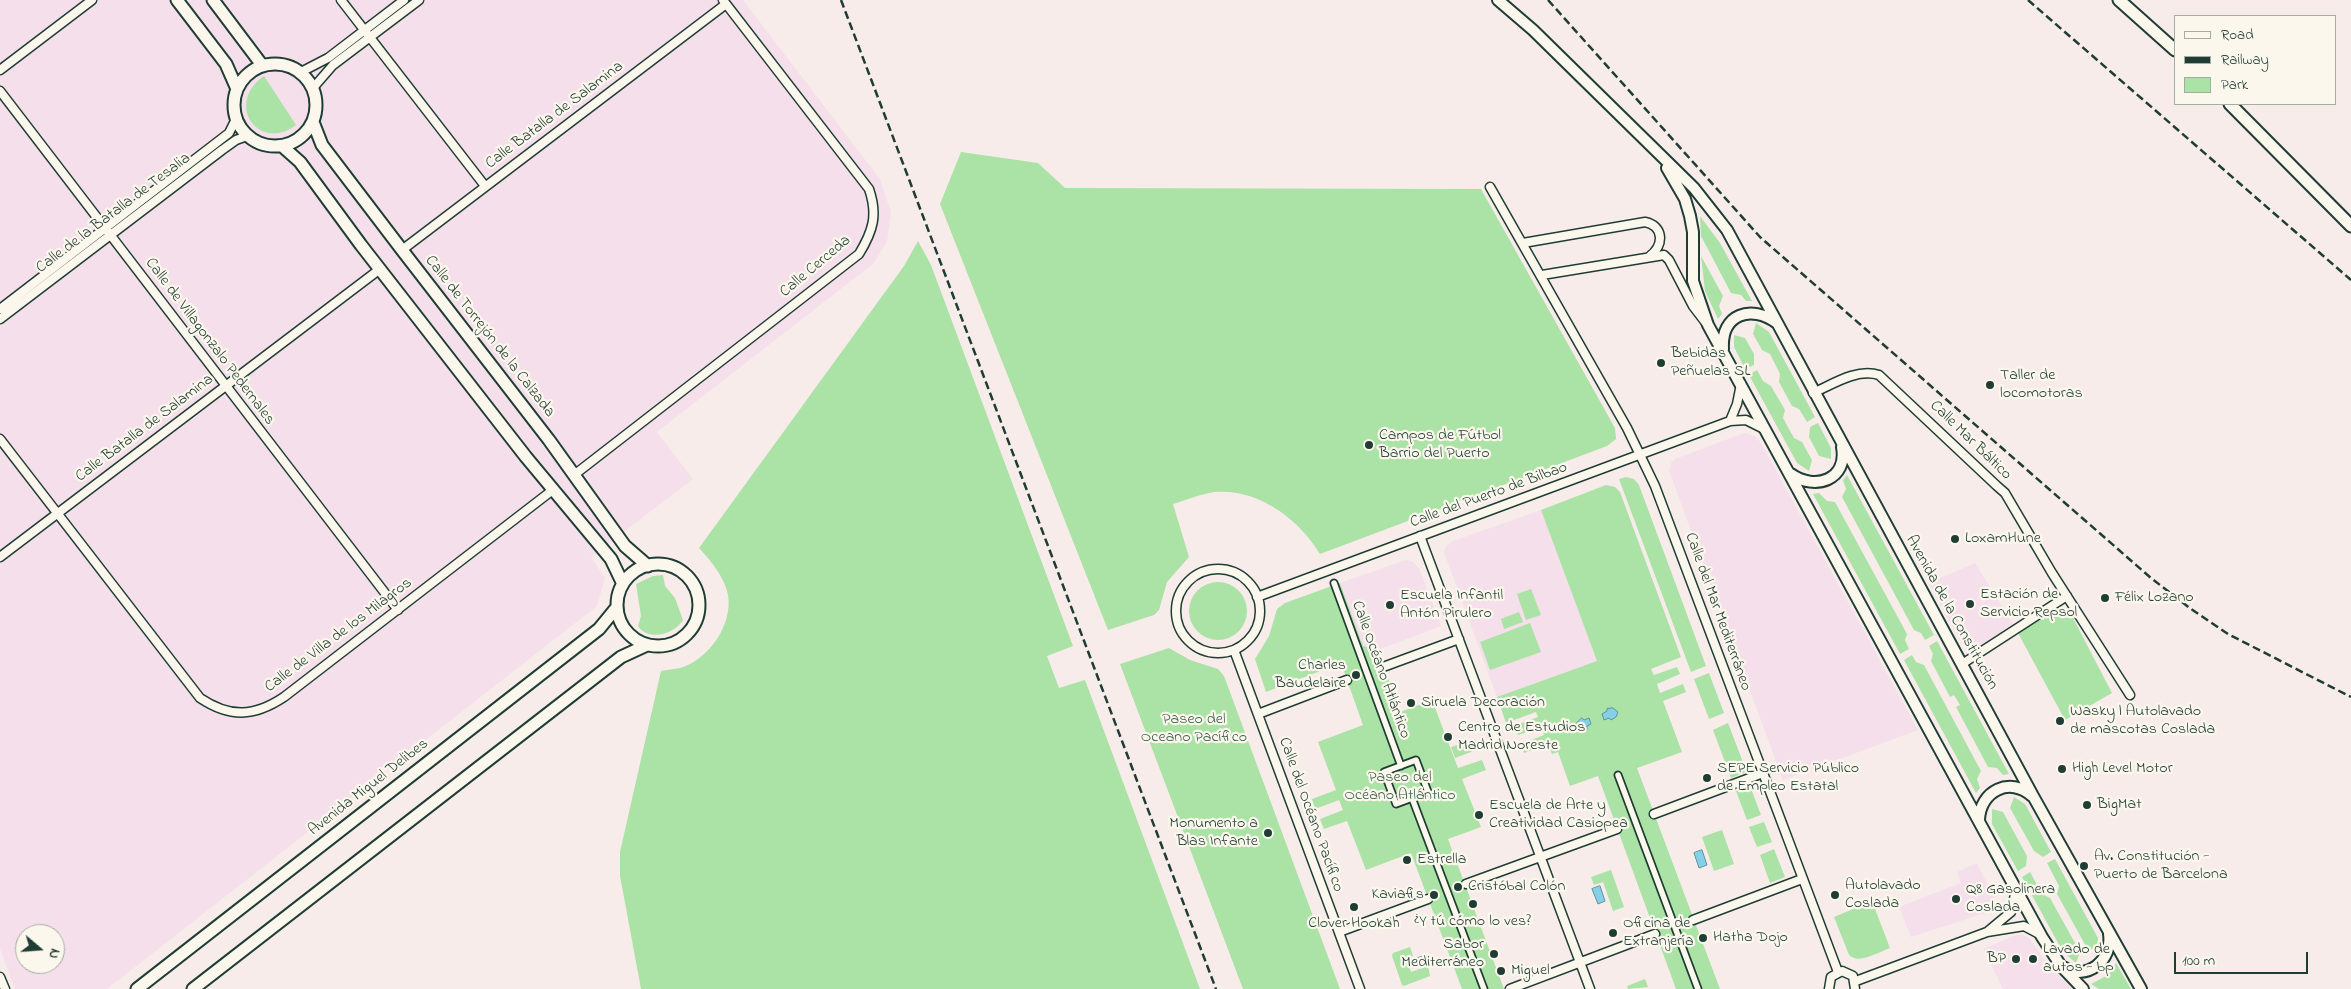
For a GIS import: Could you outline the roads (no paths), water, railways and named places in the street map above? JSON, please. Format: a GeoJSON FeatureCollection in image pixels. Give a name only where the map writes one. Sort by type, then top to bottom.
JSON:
{"type":"FeatureCollection","features":[{"type":"Feature","properties":{"kind":"main road"},"geometry":{"type":"LineString","coordinates":[[177,0],[226,64],[237,89]]}},
{"type":"Feature","properties":{"kind":"main road"},"geometry":{"type":"LineString","coordinates":[[213,0],[262,65]]}},
{"type":"Feature","properties":{"kind":"main road"},"geometry":{"type":"LineString","coordinates":[[2119,0],[2174,49]]}},
{"type":"Feature","properties":{"kind":"main road"},"geometry":{"type":"LineString","coordinates":[[282,64],[301,72],[313,88],[316,105],[313,122],[297,140],[282,146],[269,146],[247,136],[236,119],[234,104],[237,89],[250,72],[262,65],[282,64]]}},
{"type":"Feature","properties":{"kind":"main road"},"geometry":{"type":"LineString","coordinates":[[2231,105],[2351,226]]}},
{"type":"Feature","properties":{"kind":"main road","name":"Calle de Torrejón de la Calzada"},"geometry":{"type":"LineString","coordinates":[[313,122],[322,145],[574,475],[625,546],[635,557],[648,566]]}},
{"type":"Feature","properties":{"kind":"main road"},"geometry":{"type":"LineString","coordinates":[[282,146],[300,162],[380,269],[526,457],[611,559],[623,584]]}},
{"type":"Feature","properties":{"kind":"main road"},"geometry":{"type":"LineString","coordinates":[[661,564],[674,568],[686,575],[696,592],[698,612],[694,625],[680,639],[661,646],[647,645],[638,641],[626,631],[619,617],[617,607],[623,584],[634,572],[648,566],[661,564]]}},
{"type":"Feature","properties":{"kind":"main road","name":"Avenida Miguel Delibes"},"geometry":{"type":"LineString","coordinates":[[137,989],[599,629],[617,607]]}},
{"type":"Feature","properties":{"kind":"main road"},"geometry":{"type":"LineString","coordinates":[[193,989],[621,657],[647,645]]}},
{"type":"Feature","properties":{"kind":"street"},"geometry":{"type":"LineString","coordinates":[[0,70],[92,0]]}},
{"type":"Feature","properties":{"kind":"street"},"geometry":{"type":"LineString","coordinates":[[341,0],[485,186]]}},
{"type":"Feature","properties":{"kind":"street"},"geometry":{"type":"LineString","coordinates":[[301,72],[328,58],[404,0]]}},
{"type":"Feature","properties":{"kind":"street"},"geometry":{"type":"LineString","coordinates":[[313,88],[333,65],[419,0]]}},
{"type":"Feature","properties":{"kind":"street"},"geometry":{"type":"LineString","coordinates":[[1498,0],[1533,30],[1656,153],[1675,181],[1688,206],[1693,232],[1693,281],[1708,325]]}},
{"type":"Feature","properties":{"kind":"street","name":"Calle Batalla de Salamina"},"geometry":{"type":"LineString","coordinates":[[402,250],[724,2]]}},
{"type":"Feature","properties":{"kind":"street","name":"Calle Cerceda"},"geometry":{"type":"LineString","coordinates":[[574,475],[859,254],[868,239],[874,222],[874,204],[869,189],[724,2]]}},
{"type":"Feature","properties":{"kind":"street","name":"Calle de Villagonzalo Pedernales"},"geometry":{"type":"LineString","coordinates":[[0,91],[398,610]]}},
{"type":"Feature","properties":{"kind":"street","name":"Calle de la Batalla de Tesalia"},"geometry":{"type":"LineString","coordinates":[[0,309],[229,133],[236,119]]}},
{"type":"Feature","properties":{"kind":"street","name":"Calle de la Batalla de Tesalia"},"geometry":{"type":"LineString","coordinates":[[0,319],[236,140],[247,136]]}},
{"type":"Feature","properties":{"kind":"street","name":"Avenida de la Constitución"},"geometry":{"type":"LineString","coordinates":[[1656,153],[1694,188],[1722,223],[2033,796],[2141,989]]}},
{"type":"Feature","properties":{"kind":"street","name":"Calle del Mar Mediterráneo"},"geometry":{"type":"LineString","coordinates":[[1490,187],[1542,275],[1640,454],[1655,486],[1838,972]]}},
{"type":"Feature","properties":{"kind":"street"},"geometry":{"type":"LineString","coordinates":[[1523,243],[1645,222],[1654,225],[1660,235],[1659,245],[1650,256]]}},
{"type":"Feature","properties":{"kind":"street"},"geometry":{"type":"LineString","coordinates":[[1542,275],[1660,254],[1667,256],[1697,312],[1708,325],[1723,350],[1768,431],[2042,937],[2061,966],[2083,989]]}},
{"type":"Feature","properties":{"kind":"street","name":"Calle Batalla de Salamina"},"geometry":{"type":"LineString","coordinates":[[0,557],[380,269]]}},
{"type":"Feature","properties":{"kind":"street"},"geometry":{"type":"LineString","coordinates":[[1723,350],[1724,333],[1732,320],[1739,316],[1755,313],[1763,314],[1778,324]]}},
{"type":"Feature","properties":{"kind":"street","name":"Calle Mar Báltico"},"geometry":{"type":"LineString","coordinates":[[1814,393],[1866,372],[1882,377],[2005,493],[2130,695]]}},
{"type":"Feature","properties":{"kind":"street"},"geometry":{"type":"LineString","coordinates":[[1730,420],[1737,404],[1741,382]]}},
{"type":"Feature","properties":{"kind":"street","name":"Calle del Puerto de Bilbao"},"geometry":{"type":"LineString","coordinates":[[1257,597],[1730,420],[1752,422],[1768,431]]}},
{"type":"Feature","properties":{"kind":"street","name":"Calle de Villa de los Milagros"},"geometry":{"type":"LineString","coordinates":[[0,439],[196,694],[223,710],[238,713],[254,712],[269,707],[554,489]]}},
{"type":"Feature","properties":{"kind":"street"},"geometry":{"type":"LineString","coordinates":[[1790,473],[1808,483],[1828,480],[1839,469],[1843,453],[1842,445]]}},
{"type":"Feature","properties":{"kind":"street"},"geometry":{"type":"LineString","coordinates":[[1420,536],[1590,989]]}},
{"type":"Feature","properties":{"kind":"street"},"geometry":{"type":"LineString","coordinates":[[1220,569],[1243,577],[1257,597],[1260,612],[1256,628],[1248,641],[1234,650],[1216,653],[1197,648],[1179,627],[1176,618],[1178,599],[1188,582],[1203,572],[1220,569]]}},
{"type":"Feature","properties":{"kind":"street","name":"Calle Océano Atlántico"},"geometry":{"type":"LineString","coordinates":[[1334,583],[1400,766],[1416,760],[1428,792],[1412,798]]}},
{"type":"Feature","properties":{"kind":"street"},"geometry":{"type":"LineString","coordinates":[[1962,664],[2067,596]]}},
{"type":"Feature","properties":{"kind":"street"},"geometry":{"type":"LineString","coordinates":[[1383,667],[1459,639]]}},
{"type":"Feature","properties":{"kind":"street","name":"Calle del Océano Pacífico"},"geometry":{"type":"LineString","coordinates":[[1234,650],[1360,989]]}},
{"type":"Feature","properties":{"kind":"street"},"geometry":{"type":"LineString","coordinates":[[1258,714],[1347,680]]}},
{"type":"Feature","properties":{"kind":"street"},"geometry":{"type":"LineString","coordinates":[[1400,766],[1384,772],[1396,804],[1412,798],[1484,989]]}},
{"type":"Feature","properties":{"kind":"street"},"geometry":{"type":"LineString","coordinates":[[1654,814],[1763,773]]}},
{"type":"Feature","properties":{"kind":"street"},"geometry":{"type":"LineString","coordinates":[[1618,775],[1698,989]]}},
{"type":"Feature","properties":{"kind":"street"},"geometry":{"type":"LineString","coordinates":[[1979,820],[1983,802],[1997,789],[2016,787],[2033,796]]}},
{"type":"Feature","properties":{"kind":"street"},"geometry":{"type":"LineString","coordinates":[[1466,884],[1617,828]]}},
{"type":"Feature","properties":{"kind":"street"},"geometry":{"type":"LineString","coordinates":[[1693,920],[1802,879]]}},
{"type":"Feature","properties":{"kind":"street"},"geometry":{"type":"LineString","coordinates":[[1987,932],[2011,912],[2016,890]]}},
{"type":"Feature","properties":{"kind":"street"},"geometry":{"type":"LineString","coordinates":[[1339,932],[1428,899]]}},
{"type":"Feature","properties":{"kind":"street"},"geometry":{"type":"LineString","coordinates":[[1829,989],[1831,977],[1838,972],[1850,973],[1856,985],[1987,932],[2024,926],[2042,937]]}},
{"type":"Feature","properties":{"kind":"street"},"geometry":{"type":"LineString","coordinates":[[2061,966],[2079,972],[2097,967],[2108,952],[2109,933]]}},
{"type":"Feature","properties":{"kind":"street"},"geometry":{"type":"LineString","coordinates":[[1510,989],[1655,934]]}},
{"type":"Feature","properties":{"kind":"street"},"geometry":{"type":"LineString","coordinates":[[0,978],[5,989]]}},
{"type":"Feature","properties":{"kind":"water"},"geometry":{"type":"Polygon","coordinates":[[[1613,708],[1618,712],[1616,717],[1611,720],[1609,718],[1604,720],[1602,714],[1607,709],[1613,708]]]}},
{"type":"Feature","properties":{"kind":"water"},"geometry":{"type":"Polygon","coordinates":[[[1582,718],[1584,720],[1589,718],[1591,724],[1587,726],[1587,730],[1581,731],[1577,729],[1576,724],[1582,718]]]}},
{"type":"Feature","properties":{"kind":"water"},"geometry":{"type":"Polygon","coordinates":[[[1702,850],[1707,865],[1699,868],[1694,853],[1702,850]]]}},
{"type":"Feature","properties":{"kind":"water"},"geometry":{"type":"Polygon","coordinates":[[[1600,886],[1605,901],[1598,904],[1592,889],[1600,886]]]}},
{"type":"Feature","properties":{"kind":"water"},"geometry":{"type":"Polygon","coordinates":[[[1424,956],[1426,963],[1414,967],[1412,960],[1424,956]]]}},
{"type":"Feature","properties":{"kind":"railway"},"geometry":{"type":"LineString","coordinates":[[841,0],[1216,989]]}},
{"type":"Feature","properties":{"kind":"railway"},"geometry":{"type":"LineString","coordinates":[[1548,0],[1760,237],[2151,578],[2191,609],[2228,634],[2351,697]]}},
{"type":"Feature","properties":{"kind":"railway"},"geometry":{"type":"LineString","coordinates":[[2028,0],[2351,280]]}},
{"type":"Feature","properties":{"kind":"place","name":"Bebidas Peñuelas SL"},"geometry":{"type":"Point","coordinates":[1661,363]}},
{"type":"Feature","properties":{"kind":"place","name":"Taller de locomotoras"},"geometry":{"type":"Point","coordinates":[1990,385]}},
{"type":"Feature","properties":{"kind":"place","name":"Campos de Fútbol Barrio del Puerto"},"geometry":{"type":"Point","coordinates":[1369,445]}},
{"type":"Feature","properties":{"kind":"place","name":"LoxamHune"},"geometry":{"type":"Point","coordinates":[1955,539]}},
{"type":"Feature","properties":{"kind":"place","name":"Félix Lozano"},"geometry":{"type":"Point","coordinates":[2105,598]}},
{"type":"Feature","properties":{"kind":"place","name":"Estación de Servicio Repsol"},"geometry":{"type":"Point","coordinates":[1970,604]}},
{"type":"Feature","properties":{"kind":"place","name":"Escuela Infantil Antón Pirulero"},"geometry":{"type":"Point","coordinates":[1390,605]}},
{"type":"Feature","properties":{"kind":"place","name":"Charles Baudelaire"},"geometry":{"type":"Point","coordinates":[1356,675]}},
{"type":"Feature","properties":{"kind":"place","name":"Siruela Decoración"},"geometry":{"type":"Point","coordinates":[1411,703]}},
{"type":"Feature","properties":{"kind":"place","name":"Wasky | Autolavado de mascotas Coslada"},"geometry":{"type":"Point","coordinates":[2060,721]}},
{"type":"Feature","properties":{"kind":"place","name":"Centro de Estudios Madrid Noreste"},"geometry":{"type":"Point","coordinates":[1448,737]}},
{"type":"Feature","properties":{"kind":"place","name":"High Level Motor"},"geometry":{"type":"Point","coordinates":[2062,769]}},
{"type":"Feature","properties":{"kind":"place","name":"SEPE Servicio Público de Empleo Estatal"},"geometry":{"type":"Point","coordinates":[1707,778]}},
{"type":"Feature","properties":{"kind":"place","name":"BigMat"},"geometry":{"type":"Point","coordinates":[2087,805]}},
{"type":"Feature","properties":{"kind":"place","name":"Escuela de Arte y Creatividad Casiopea"},"geometry":{"type":"Point","coordinates":[1479,815]}},
{"type":"Feature","properties":{"kind":"place","name":"Monumento a Blas Infante"},"geometry":{"type":"Point","coordinates":[1268,833]}},
{"type":"Feature","properties":{"kind":"place","name":"Estrella"},"geometry":{"type":"Point","coordinates":[1407,860]}},
{"type":"Feature","properties":{"kind":"place","name":"Av. Constitución - Puerto de Barcelona"},"geometry":{"type":"Point","coordinates":[2084,866]}},
{"type":"Feature","properties":{"kind":"place","name":"Cristóbal Colón"},"geometry":{"type":"Point","coordinates":[1458,887]}},
{"type":"Feature","properties":{"kind":"place","name":"Kaviafis"},"geometry":{"type":"Point","coordinates":[1434,895]}},
{"type":"Feature","properties":{"kind":"place","name":"Autolavado Coslada"},"geometry":{"type":"Point","coordinates":[1835,895]}},
{"type":"Feature","properties":{"kind":"place","name":"Q8 Gasolinera Coslada"},"geometry":{"type":"Point","coordinates":[1956,899]}},
{"type":"Feature","properties":{"kind":"place","name":"¿Y tú cómo lo ves?"},"geometry":{"type":"Point","coordinates":[1473,904]}},
{"type":"Feature","properties":{"kind":"place","name":"Clover Hookah"},"geometry":{"type":"Point","coordinates":[1354,907]}},
{"type":"Feature","properties":{"kind":"place","name":"Oficina de Extranjería"},"geometry":{"type":"Point","coordinates":[1613,933]}},
{"type":"Feature","properties":{"kind":"place","name":"Hatha Dojo"},"geometry":{"type":"Point","coordinates":[1703,938]}},
{"type":"Feature","properties":{"kind":"place","name":"Sabor Mediterráneo"},"geometry":{"type":"Point","coordinates":[1494,954]}},
{"type":"Feature","properties":{"kind":"place","name":"BP"},"geometry":{"type":"Point","coordinates":[2016,959]}},
{"type":"Feature","properties":{"kind":"place","name":"Lavado de autos - bp"},"geometry":{"type":"Point","coordinates":[2033,959]}},
{"type":"Feature","properties":{"kind":"place","name":"Miguel"},"geometry":{"type":"Point","coordinates":[1501,971]}},
{"type":"Feature","properties":{"kind":"park label","name":"Paseo del Oceano Pacífico"},"geometry":{"type":"Point","coordinates":[1194,729]}},
{"type":"Feature","properties":{"kind":"park label","name":"Paseo del Océano Atlántico"},"geometry":{"type":"Point","coordinates":[1400,787]}}]}
